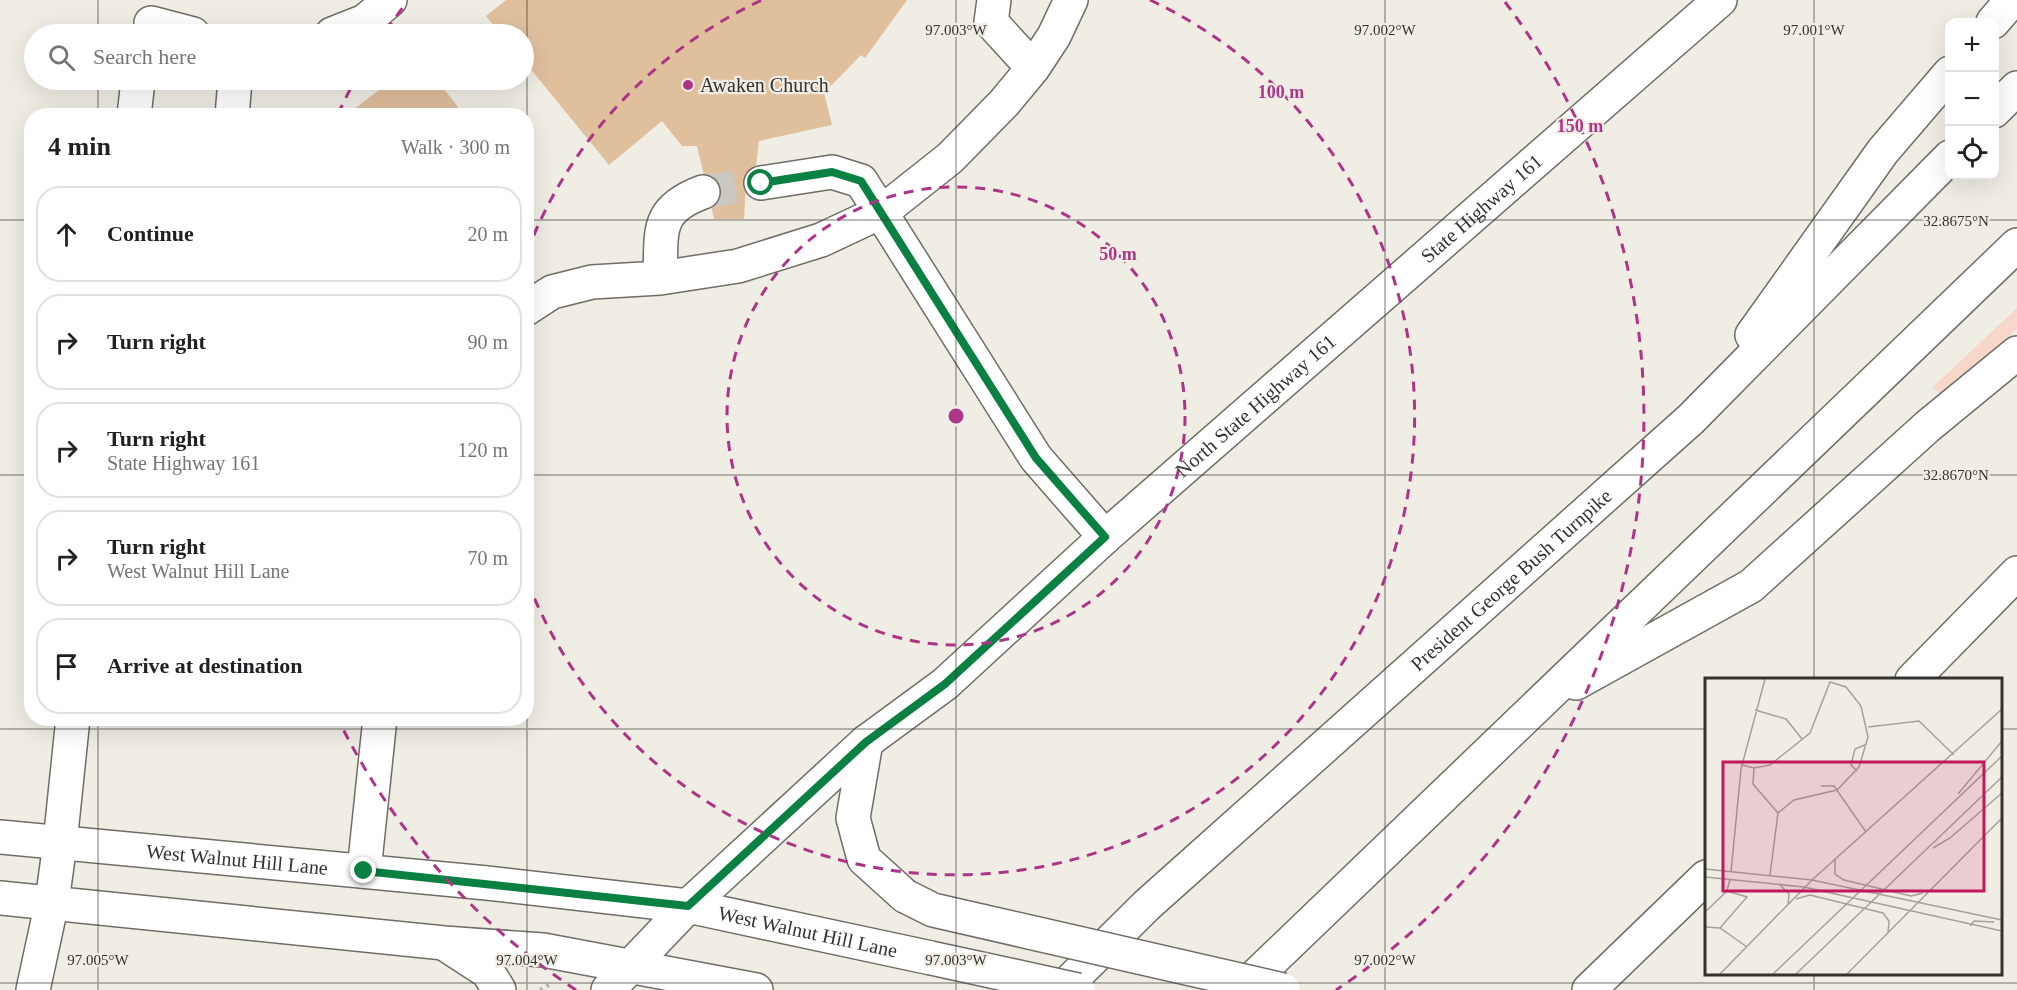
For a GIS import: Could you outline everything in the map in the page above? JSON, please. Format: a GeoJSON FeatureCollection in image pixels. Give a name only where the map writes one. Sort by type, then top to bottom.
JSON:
{"type":"FeatureCollection","features":[{"type":"Feature","properties":{"kind":"main road"},"geometry":{"type":"LineString","coordinates":[[357,24],[365,21],[390,0]]}},
{"type":"Feature","properties":{"kind":"main road"},"geometry":{"type":"LineString","coordinates":[[994,0],[991,22],[1033,68]]}},
{"type":"Feature","properties":{"kind":"main road"},"geometry":{"type":"LineString","coordinates":[[534,304],[552,292],[592,282],[660,278],[738,266],[821,240],[883,211],[950,158],[1033,68],[1054,36],[1071,0]]}},
{"type":"Feature","properties":{"kind":"main road","name":"State Highway 161"},"geometry":{"type":"LineString","coordinates":[[1406,274],[1720,0]]}},
{"type":"Feature","properties":{"kind":"main road"},"geometry":{"type":"LineString","coordinates":[[1996,18],[2012,0]]}},
{"type":"Feature","properties":{"kind":"main road"},"geometry":{"type":"LineString","coordinates":[[1691,419],[1883,151],[1945,79]]}},
{"type":"Feature","properties":{"kind":"main road"},"geometry":{"type":"LineString","coordinates":[[1999,107],[2017,88]]}},
{"type":"Feature","properties":{"kind":"main road"},"geometry":{"type":"LineString","coordinates":[[135,108],[137,90]]}},
{"type":"Feature","properties":{"kind":"main road"},"geometry":{"type":"LineString","coordinates":[[233,108],[234,90]]}},
{"type":"Feature","properties":{"kind":"main road","name":"President George Bush Turnpike"},"geometry":{"type":"LineString","coordinates":[[1061,990],[1148,905],[1691,419],[1945,162]]}},
{"type":"Feature","properties":{"kind":"main road"},"geometry":{"type":"LineString","coordinates":[[608,990],[688,906],[866,742],[945,684],[1105,537],[1036,458],[883,211],[861,181],[832,172],[761,183]]}},
{"type":"Feature","properties":{"kind":"main road"},"geometry":{"type":"LineString","coordinates":[[660,278],[664,218],[672,208],[703,192]]}},
{"type":"Feature","properties":{"kind":"main road"},"geometry":{"type":"LineString","coordinates":[[1241,990],[2017,245]]}},
{"type":"Feature","properties":{"kind":"main road","name":"North State Highway 161"},"geometry":{"type":"LineString","coordinates":[[1105,537],[1406,274]]}},
{"type":"Feature","properties":{"kind":"main road"},"geometry":{"type":"LineString","coordinates":[[1538,705],[1751,586],[1928,426],[2017,353]]}},
{"type":"Feature","properties":{"kind":"main road"},"geometry":{"type":"LineString","coordinates":[[1914,678],[2017,573]]}},
{"type":"Feature","properties":{"kind":"main road"},"geometry":{"type":"LineString","coordinates":[[33,990],[52,902],[72,726]]}},
{"type":"Feature","properties":{"kind":"main road"},"geometry":{"type":"LineString","coordinates":[[364,871],[379,726]]}},
{"type":"Feature","properties":{"kind":"main road"},"geometry":{"type":"LineString","coordinates":[[866,742],[853,819],[864,859],[904,896],[933,909],[1283,990]]}},
{"type":"Feature","properties":{"kind":"main road","name":"West Walnut Hill Lane"},"geometry":{"type":"LineString","coordinates":[[0,837],[364,871],[688,906],[1078,990]]}},
{"type":"Feature","properties":{"kind":"main road"},"geometry":{"type":"LineString","coordinates":[[1589,990],[1613,976],[1705,879]]}},
{"type":"Feature","properties":{"kind":"main road"},"geometry":{"type":"LineString","coordinates":[[0,898],[444,943],[543,950],[756,990]]}},
{"type":"Feature","properties":{"kind":"main road"},"geometry":{"type":"LineString","coordinates":[[444,943],[488,972],[499,990]]}},
{"type":"Feature","properties":{"kind":"shaded area"},"geometry":{"type":"Polygon","coordinates":[[[2017,308],[2017,329],[1940,394],[1933,387],[2017,308]]]}},
{"type":"Feature","properties":{"kind":"building","name":"Awaken Church"},"geometry":{"type":"Polygon","coordinates":[[[506,0],[907,0],[865,58],[861,55],[824,93],[832,125],[759,141],[754,183],[746,183],[744,219],[714,219],[697,146],[682,146],[662,121],[609,165],[534,73],[534,24],[493,24],[486,16],[506,0]]]}},
{"type":"Feature","properties":{"kind":"building"},"geometry":{"type":"Polygon","coordinates":[[[379,90],[445,90],[459,108],[355,108],[379,90]]]}},
{"type":"Feature","properties":{"kind":"tunnel"},"geometry":{"type":"LineString","coordinates":[[703,192],[761,183]]}},
{"type":"Feature","properties":{"kind":"place","name":"Awaken Church"},"geometry":{"type":"Point","coordinates":[688,85]}},
{"type":"Feature","properties":{"kind":"route"},"geometry":{"type":"LineString","coordinates":[[364,871],[688,906],[866,742],[945,684],[1105,537],[1036,458],[883,211],[861,181],[832,172],[761,183]]}}]}
